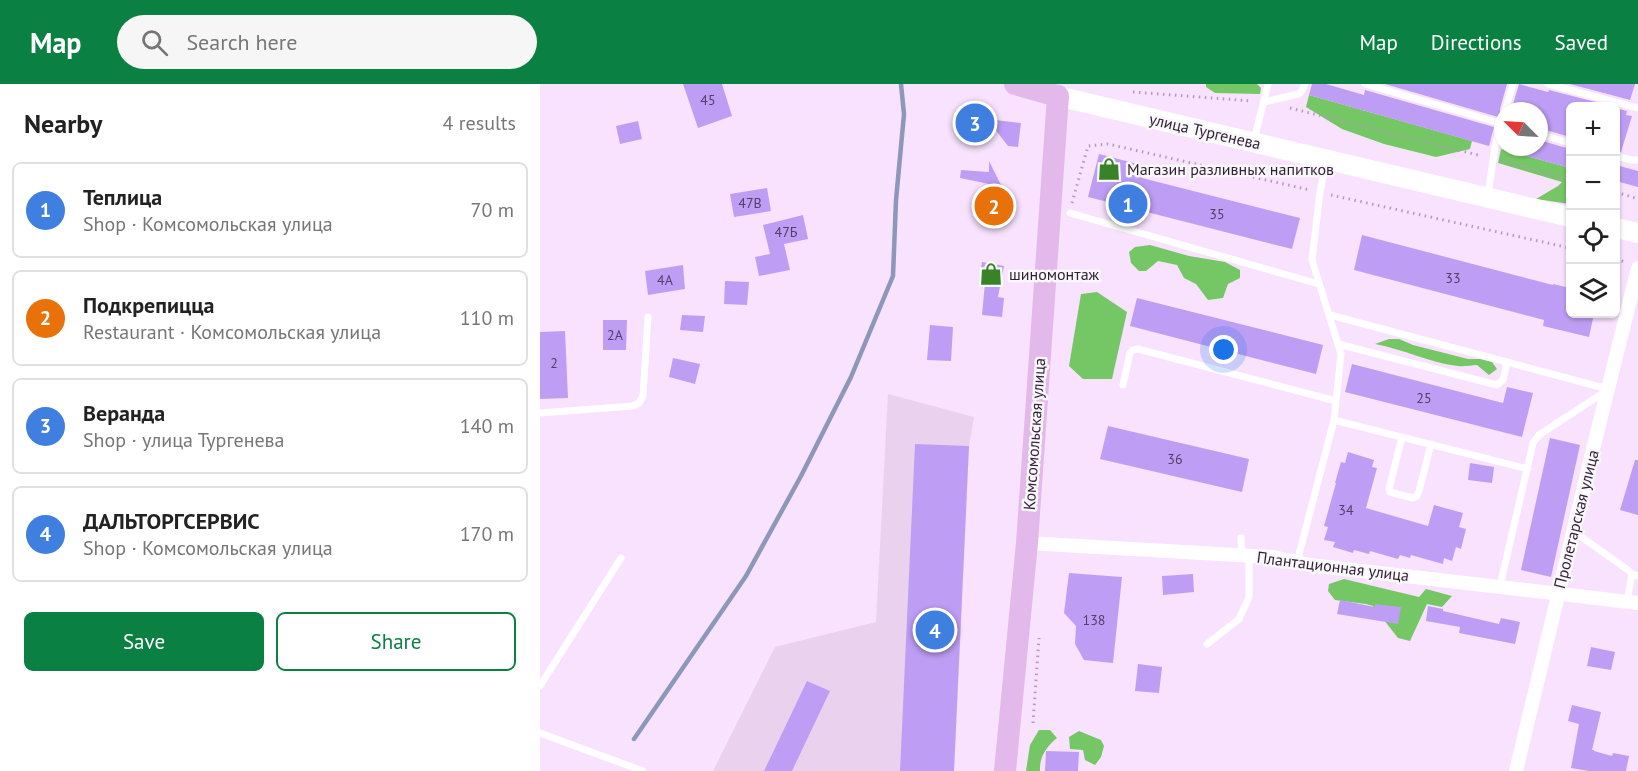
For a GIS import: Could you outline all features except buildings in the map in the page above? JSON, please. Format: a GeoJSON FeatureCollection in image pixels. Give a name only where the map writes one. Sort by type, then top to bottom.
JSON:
{"type":"FeatureCollection","features":[{"type":"Feature","properties":{"kind":"main road","name":"улица Тургенева"},"geometry":{"type":"LineString","coordinates":[[1015,84],[1566,216]]}},
{"type":"Feature","properties":{"kind":"main road","name":"Комсомольская улица"},"geometry":{"type":"LineString","coordinates":[[1005,771],[1027,543],[1056,92]]}},
{"type":"Feature","properties":{"kind":"main road"},"geometry":{"type":"LineString","coordinates":[[1620,229],[1638,233]]}},
{"type":"Feature","properties":{"kind":"street","name":"Пролетарская улица"},"geometry":{"type":"LineString","coordinates":[[1516,771],[1638,268]]}},
{"type":"Feature","properties":{"kind":"street","name":"Плантационная улица"},"geometry":{"type":"LineString","coordinates":[[1027,543],[1273,557],[1310,565],[1633,602]]}},
{"type":"Feature","properties":{"kind":"lane"},"geometry":{"type":"LineString","coordinates":[[1253,142],[1268,84]]}},
{"type":"Feature","properties":{"kind":"lane"},"geometry":{"type":"LineString","coordinates":[[1264,102],[1298,94],[1305,84]]}},
{"type":"Feature","properties":{"kind":"lane"},"geometry":{"type":"LineString","coordinates":[[1365,84],[1494,120]]}},
{"type":"Feature","properties":{"kind":"lane"},"geometry":{"type":"LineString","coordinates":[[1508,102],[1513,84]]}},
{"type":"Feature","properties":{"kind":"lane"},"geometry":{"type":"LineString","coordinates":[[1548,84],[1638,108]]}},
{"type":"Feature","properties":{"kind":"lane"},"geometry":{"type":"LineString","coordinates":[[1548,137],[1566,142]]}},
{"type":"Feature","properties":{"kind":"lane"},"geometry":{"type":"LineString","coordinates":[[1488,198],[1494,152]]}},
{"type":"Feature","properties":{"kind":"lane"},"geometry":{"type":"LineString","coordinates":[[1620,157],[1638,160]]}},
{"type":"Feature","properties":{"kind":"lane"},"geometry":{"type":"LineString","coordinates":[[1297,562],[1334,420],[1341,354],[1312,260],[1326,159]]}},
{"type":"Feature","properties":{"kind":"lane"},"geometry":{"type":"LineString","coordinates":[[1070,213],[1319,284]]}},
{"type":"Feature","properties":{"kind":"lane"},"geometry":{"type":"LineString","coordinates":[[1330,315],[1608,389]]}},
{"type":"Feature","properties":{"kind":"lane"},"geometry":{"type":"LineString","coordinates":[[540,413],[639,404],[643,396],[648,317]]}},
{"type":"Feature","properties":{"kind":"lane"},"geometry":{"type":"LineString","coordinates":[[1338,344],[1497,385],[1503,380],[1507,362]]}},
{"type":"Feature","properties":{"kind":"lane"},"geometry":{"type":"LineString","coordinates":[[1122,385],[1130,353],[1138,349],[1336,401]]}},
{"type":"Feature","properties":{"kind":"lane"},"geometry":{"type":"LineString","coordinates":[[1500,586],[1533,443],[1539,435],[1608,389]]}},
{"type":"Feature","properties":{"kind":"lane"},"geometry":{"type":"LineString","coordinates":[[1334,420],[1527,469]]}},
{"type":"Feature","properties":{"kind":"lane"},"geometry":{"type":"LineString","coordinates":[[1402,437],[1389,489],[1390,492],[1413,498],[1419,492],[1431,444]]}},
{"type":"Feature","properties":{"kind":"lane"},"geometry":{"type":"LineString","coordinates":[[1573,531],[1635,575],[1633,602]]}},
{"type":"Feature","properties":{"kind":"lane"},"geometry":{"type":"LineString","coordinates":[[1207,644],[1239,619],[1249,597],[1241,538]]}},
{"type":"Feature","properties":{"kind":"lane"},"geometry":{"type":"LineString","coordinates":[[540,686],[621,558]]}},
{"type":"Feature","properties":{"kind":"lane"},"geometry":{"type":"LineString","coordinates":[[540,733],[643,771]]}},
{"type":"Feature","properties":{"kind":"path"},"geometry":{"type":"LineString","coordinates":[[1133,92],[1264,102],[1566,179]]}},
{"type":"Feature","properties":{"kind":"path"},"geometry":{"type":"LineString","coordinates":[[1070,213],[1072,196],[1088,146],[1108,144],[1566,247]]}},
{"type":"Feature","properties":{"kind":"path"},"geometry":{"type":"LineString","coordinates":[[1620,193],[1638,199]]}},
{"type":"Feature","properties":{"kind":"path"},"geometry":{"type":"LineString","coordinates":[[1033,723],[1040,627]]}},
{"type":"Feature","properties":{"kind":"shaded area"},"geometry":{"type":"Polygon","coordinates":[[[888,394],[974,417],[969,446],[954,771],[713,771],[775,647],[876,622],[888,394]]]}},
{"type":"Feature","properties":{"kind":"green space"},"geometry":{"type":"Polygon","coordinates":[[[1206,84],[1257,84],[1261,88],[1260,94],[1215,93],[1206,87],[1206,84]]]}},
{"type":"Feature","properties":{"kind":"green space"},"geometry":{"type":"Polygon","coordinates":[[[1309,95],[1472,141],[1470,149],[1436,157],[1384,144],[1342,129],[1306,107],[1309,95]]]}},
{"type":"Feature","properties":{"kind":"green space"},"geometry":{"type":"Polygon","coordinates":[[[1500,156],[1526,156],[1566,167],[1566,203],[1536,199],[1562,182],[1498,163],[1500,156]]]}},
{"type":"Feature","properties":{"kind":"green space"},"geometry":{"type":"Polygon","coordinates":[[[1150,245],[1189,256],[1225,262],[1240,270],[1240,278],[1228,284],[1223,298],[1208,300],[1196,284],[1184,278],[1177,265],[1158,261],[1146,271],[1139,271],[1131,263],[1129,252],[1135,247],[1150,245]]]}},
{"type":"Feature","properties":{"kind":"green space"},"geometry":{"type":"Polygon","coordinates":[[[1097,292],[1127,312],[1112,379],[1083,379],[1069,366],[1081,294],[1097,292]]]}},
{"type":"Feature","properties":{"kind":"green space"},"geometry":{"type":"Polygon","coordinates":[[[1389,339],[1399,339],[1413,345],[1468,359],[1492,362],[1497,369],[1489,375],[1477,365],[1448,364],[1375,344],[1389,339]]]}},
{"type":"Feature","properties":{"kind":"green space"},"geometry":{"type":"Polygon","coordinates":[[[1344,579],[1419,597],[1426,589],[1452,596],[1442,607],[1427,604],[1410,641],[1398,638],[1373,606],[1335,600],[1328,591],[1329,584],[1344,579]]]}},
{"type":"Feature","properties":{"kind":"green space"},"geometry":{"type":"Polygon","coordinates":[[[1039,730],[1050,730],[1057,738],[1044,752],[1040,771],[1026,771],[1030,745],[1039,730]]]}},
{"type":"Feature","properties":{"kind":"green space"},"geometry":{"type":"Polygon","coordinates":[[[1079,731],[1101,740],[1104,746],[1101,757],[1095,765],[1085,760],[1083,750],[1070,749],[1069,737],[1079,731]]]}},
{"type":"Feature","properties":{"kind":"waterway"},"geometry":{"type":"LineString","coordinates":[[634,739],[746,576],[801,476],[851,377],[893,276],[896,200],[904,114],[901,84]]}},
{"type":"Feature","properties":{"kind":"place","name":"Веранда"},"geometry":{"type":"Point","coordinates":[975,123]}},
{"type":"Feature","properties":{"kind":"place","name":"Магазин разливных напитков"},"geometry":{"type":"Point","coordinates":[1109,169]}},
{"type":"Feature","properties":{"kind":"place","name":"Теплица"},"geometry":{"type":"Point","coordinates":[1128,204]}},
{"type":"Feature","properties":{"kind":"place","name":"Подкрепицца"},"geometry":{"type":"Point","coordinates":[994,206]}},
{"type":"Feature","properties":{"kind":"place","name":"шиномонтаж"},"geometry":{"type":"Point","coordinates":[991,274]}},
{"type":"Feature","properties":{"kind":"place","name":"ДАЛЬТОРГСЕРВИС"},"geometry":{"type":"Point","coordinates":[935,630]}}]}
